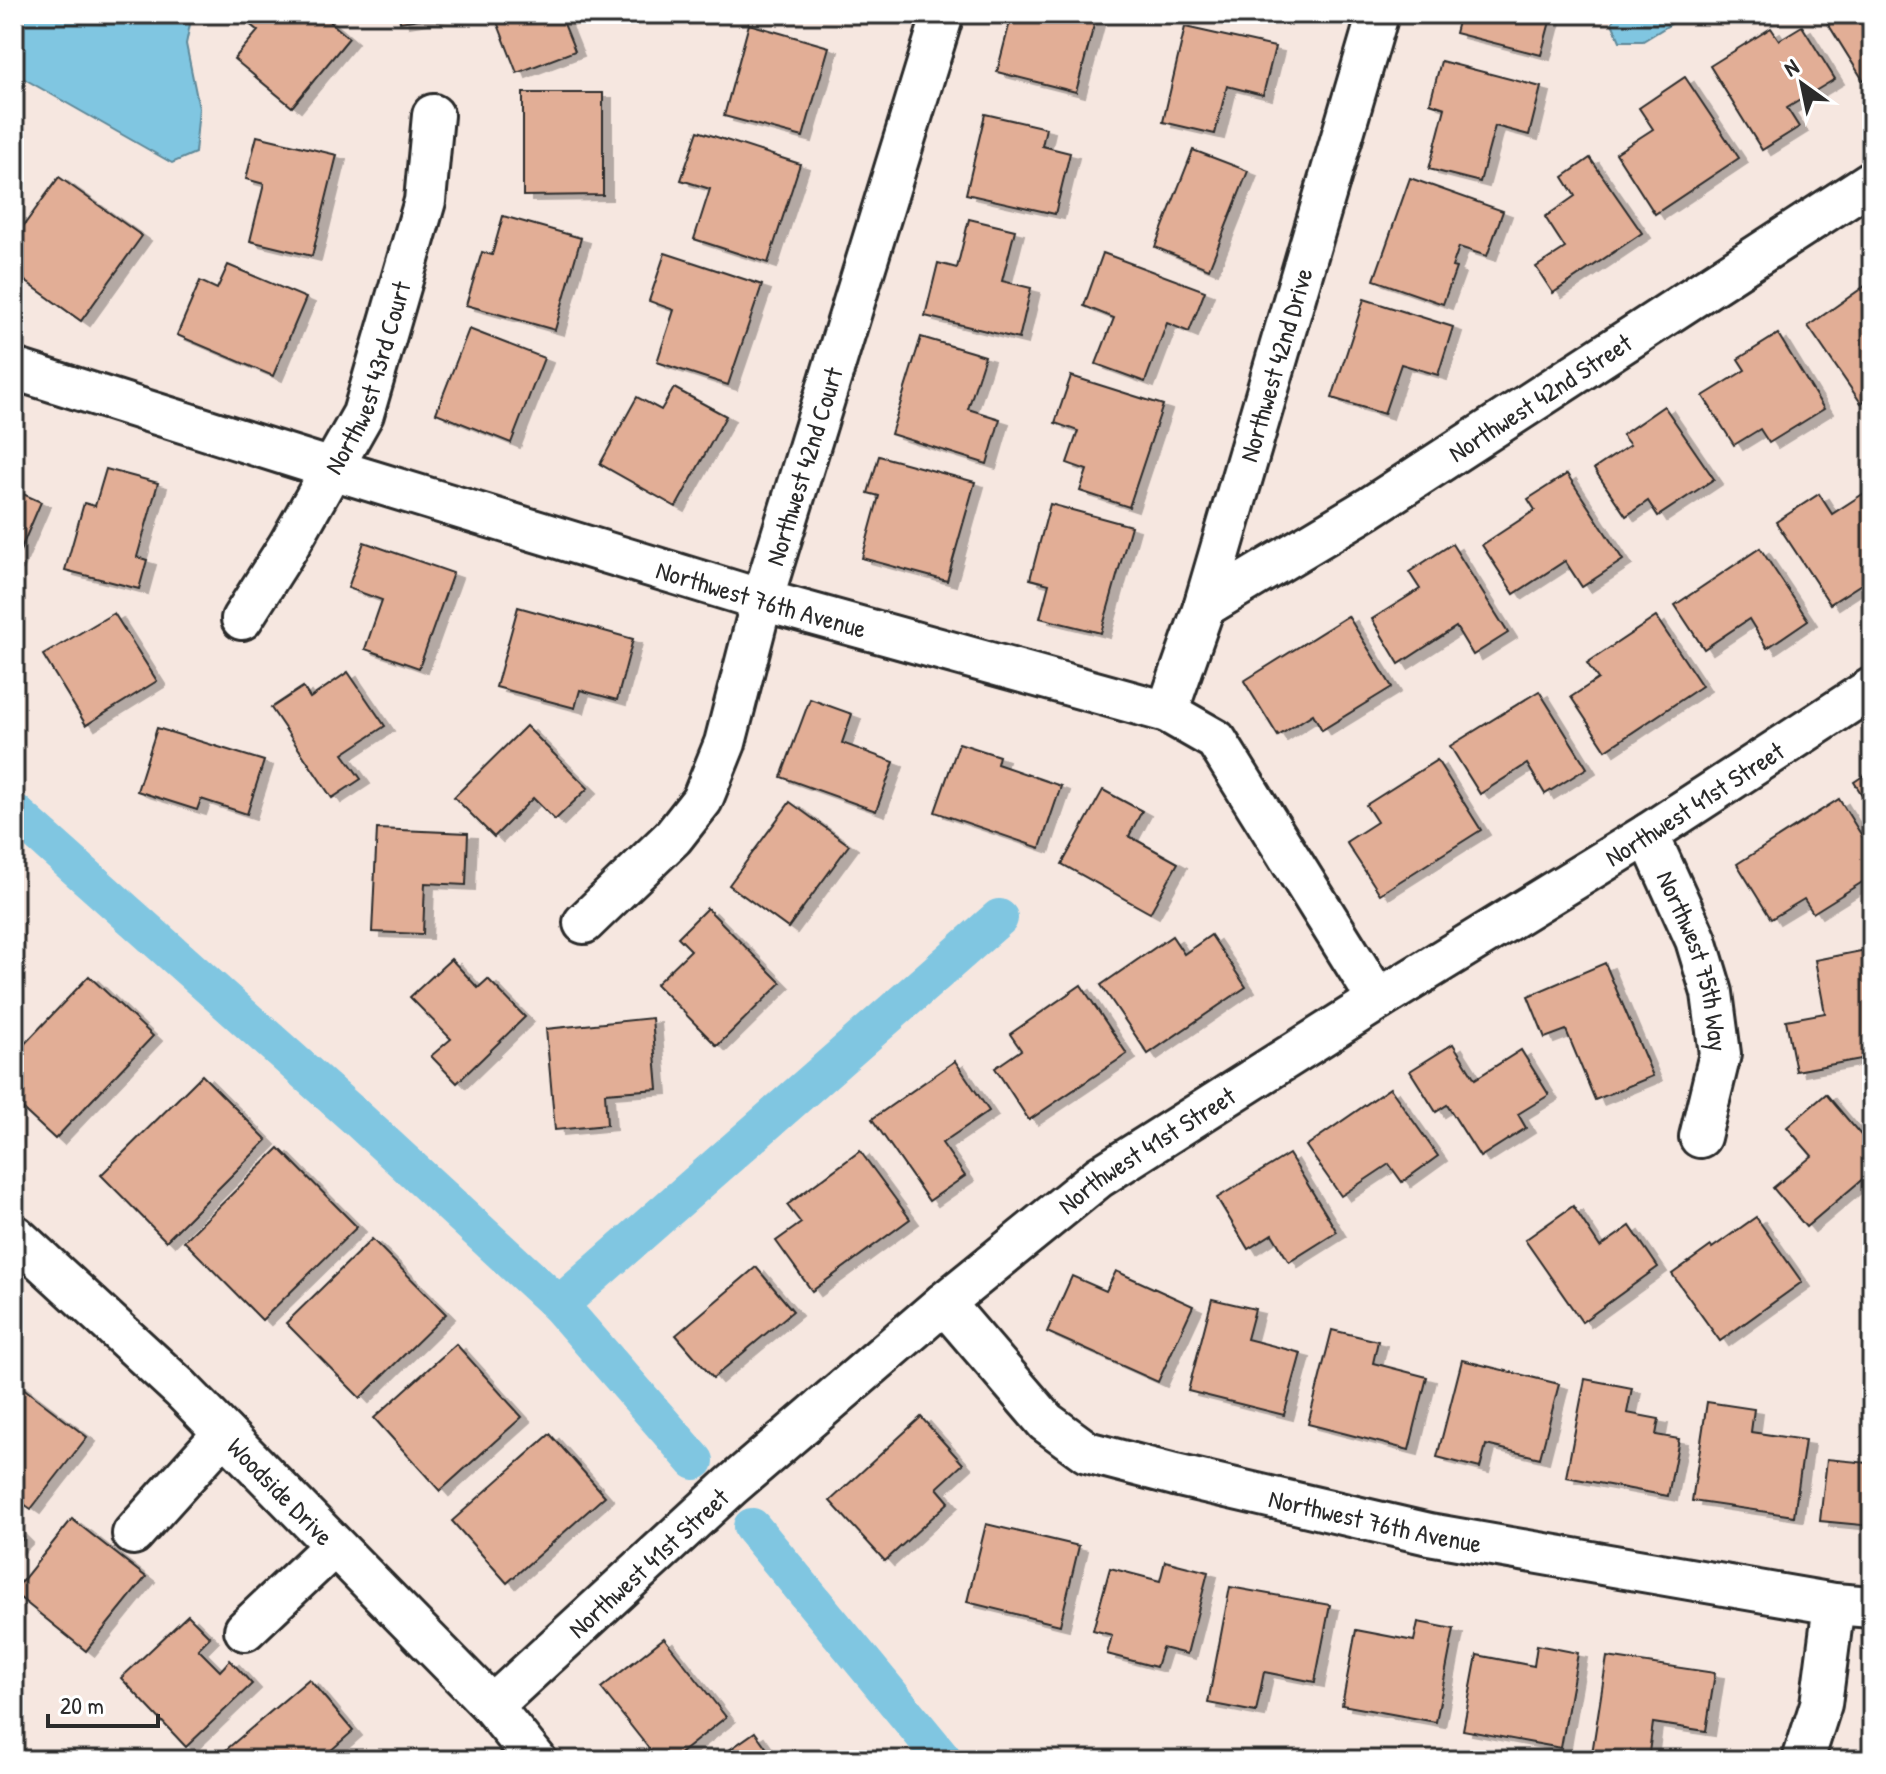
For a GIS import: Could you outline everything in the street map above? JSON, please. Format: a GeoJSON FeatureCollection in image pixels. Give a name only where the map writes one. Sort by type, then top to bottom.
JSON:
{"type":"FeatureCollection","features":[{"type":"Feature","properties":{"kind":"street","name":"Northwest 42nd Court"},"geometry":{"type":"LineString","coordinates":[[584,923],[673,837],[702,800],[725,743],[762,600],[943,14]]}},
{"type":"Feature","properties":{"kind":"street","name":"Northwest 42nd Drive"},"geometry":{"type":"LineString","coordinates":[[1167,712],[1204,607],[1378,14]]}},
{"type":"Feature","properties":{"kind":"street","name":"Northwest 43rd Court"},"geometry":{"type":"LineString","coordinates":[[242,619],[289,545],[363,414],[425,201],[433,115]]}},
{"type":"Feature","properties":{"kind":"street","name":"Northwest 42nd Street"},"geometry":{"type":"LineString","coordinates":[[1204,607],[1369,508],[1872,181]]}},
{"type":"Feature","properties":{"kind":"street","name":"Northwest 76th Avenue"},"geometry":{"type":"LineString","coordinates":[[14,369],[762,600],[1167,712],[1216,740],[1378,1000]]}},
{"type":"Feature","properties":{"kind":"street","name":"Northwest 41st Street"},"geometry":{"type":"LineString","coordinates":[[492,1706],[731,1486],[944,1303],[1099,1177],[1648,834],[1872,688]]}},
{"type":"Feature","properties":{"kind":"street","name":"Northwest 75th Way"},"geometry":{"type":"LineString","coordinates":[[1648,834],[1696,940],[1712,993],[1720,1054],[1700,1137]]}},
{"type":"Feature","properties":{"kind":"street","name":"Woodside Drive"},"geometry":{"type":"LineString","coordinates":[[16,1242],[181,1389],[492,1706],[529,1757]]}},
{"type":"Feature","properties":{"kind":"street","name":"Northwest 76th Avenue"},"geometry":{"type":"LineString","coordinates":[[944,1303],[1046,1422],[1087,1452],[1429,1534],[1853,1606]]}},
{"type":"Feature","properties":{"kind":"street"},"geometry":{"type":"LineString","coordinates":[[133,1534],[224,1433]]}},
{"type":"Feature","properties":{"kind":"street"},"geometry":{"type":"LineString","coordinates":[[245,1630],[334,1546]]}},
{"type":"Feature","properties":{"kind":"street"},"geometry":{"type":"LineString","coordinates":[[1803,1760],[1853,1606]]}},
{"type":"Feature","properties":{"kind":"water"},"geometry":{"type":"Polygon","coordinates":[[[14,14],[192,14],[186,44],[199,108],[195,153],[172,163],[14,73],[14,14]]]}},
{"type":"Feature","properties":{"kind":"water"},"geometry":{"type":"Polygon","coordinates":[[[1616,14],[1687,14],[1643,41],[1620,41],[1612,23],[1616,14]]]}},
{"type":"Feature","properties":{"kind":"building"},"geometry":{"type":"Polygon","coordinates":[[[237,14],[321,14],[349,38],[292,107],[234,59],[258,31],[237,14]]]}},
{"type":"Feature","properties":{"kind":"building"},"geometry":{"type":"Polygon","coordinates":[[[399,14],[442,14],[443,15],[400,22],[399,14]]]}},
{"type":"Feature","properties":{"kind":"building"},"geometry":{"type":"Polygon","coordinates":[[[494,14],[582,14],[563,21],[575,51],[517,73],[494,14]]]}},
{"type":"Feature","properties":{"kind":"building"},"geometry":{"type":"Polygon","coordinates":[[[1012,14],[1097,14],[1076,92],[997,72],[1012,14]]]}},
{"type":"Feature","properties":{"kind":"building"},"geometry":{"type":"Polygon","coordinates":[[[1460,14],[1552,14],[1541,55],[1455,33],[1460,14]]]}},
{"type":"Feature","properties":{"kind":"building"},"geometry":{"type":"Polygon","coordinates":[[[1834,14],[1872,14],[1872,74],[1863,80],[1825,19],[1834,14]]]}},
{"type":"Feature","properties":{"kind":"building"},"geometry":{"type":"Polygon","coordinates":[[[749,24],[829,47],[803,137],[724,116],[749,24]]]}},
{"type":"Feature","properties":{"kind":"building"},"geometry":{"type":"Polygon","coordinates":[[[1802,26],[1835,79],[1787,108],[1799,127],[1762,150],[1710,66],[1771,28],[1779,40],[1802,26]]]}},
{"type":"Feature","properties":{"kind":"building"},"geometry":{"type":"Polygon","coordinates":[[[1185,27],[1275,47],[1263,95],[1227,86],[1215,134],[1163,122],[1185,27]]]}},
{"type":"Feature","properties":{"kind":"building"},"geometry":{"type":"Polygon","coordinates":[[[1441,61],[1541,87],[1529,135],[1495,126],[1480,182],[1429,169],[1445,108],[1430,103],[1441,61]]]}},
{"type":"Feature","properties":{"kind":"building"},"geometry":{"type":"Polygon","coordinates":[[[1685,77],[1739,158],[1655,214],[1616,153],[1653,129],[1639,108],[1685,77]]]}},
{"type":"Feature","properties":{"kind":"building"},"geometry":{"type":"Polygon","coordinates":[[[523,93],[603,93],[603,195],[523,196],[523,93]]]}},
{"type":"Feature","properties":{"kind":"building"},"geometry":{"type":"Polygon","coordinates":[[[985,114],[1046,128],[1042,146],[1070,153],[1055,214],[966,194],[985,114]]]}},
{"type":"Feature","properties":{"kind":"building"},"geometry":{"type":"Polygon","coordinates":[[[698,131],[800,164],[768,263],[694,239],[710,189],[681,180],[698,131]]]}},
{"type":"Feature","properties":{"kind":"building"},"geometry":{"type":"Polygon","coordinates":[[[257,136],[337,155],[312,256],[250,241],[264,184],[246,179],[257,136]]]}},
{"type":"Feature","properties":{"kind":"building"},"geometry":{"type":"Polygon","coordinates":[[[1193,150],[1248,171],[1209,269],[1155,247],[1193,150]]]}},
{"type":"Feature","properties":{"kind":"building"},"geometry":{"type":"Polygon","coordinates":[[[1590,158],[1642,233],[1553,293],[1536,267],[1565,248],[1545,217],[1575,196],[1563,177],[1590,158]]]}},
{"type":"Feature","properties":{"kind":"building"},"geometry":{"type":"Polygon","coordinates":[[[59,177],[142,236],[81,321],[14,273],[14,239],[59,177]]]}},
{"type":"Feature","properties":{"kind":"building"},"geometry":{"type":"Polygon","coordinates":[[[1410,178],[1503,211],[1487,256],[1459,247],[1452,267],[1456,268],[1443,304],[1374,280],[1410,178]]]}},
{"type":"Feature","properties":{"kind":"building"},"geometry":{"type":"Polygon","coordinates":[[[503,216],[581,238],[555,330],[466,305],[482,252],[492,255],[503,216]]]}},
{"type":"Feature","properties":{"kind":"building"},"geometry":{"type":"Polygon","coordinates":[[[969,219],[1015,230],[1002,281],[1031,288],[1019,339],[925,316],[938,263],[957,268],[969,219]]]}},
{"type":"Feature","properties":{"kind":"building"},"geometry":{"type":"Polygon","coordinates":[[[665,253],[762,285],[728,385],[657,362],[674,310],[649,301],[665,253]]]}},
{"type":"Feature","properties":{"kind":"building"},"geometry":{"type":"Polygon","coordinates":[[[1103,253],[1205,291],[1189,332],[1167,323],[1145,382],[1096,364],[1114,318],[1084,306],[1103,253]]]}},
{"type":"Feature","properties":{"kind":"building"},"geometry":{"type":"Polygon","coordinates":[[[228,265],[306,298],[273,376],[177,335],[200,281],[217,289],[228,265]]]}},
{"type":"Feature","properties":{"kind":"building"},"geometry":{"type":"Polygon","coordinates":[[[1872,281],[1872,395],[1861,403],[1808,326],[1872,281]]]}},
{"type":"Feature","properties":{"kind":"building"},"geometry":{"type":"Polygon","coordinates":[[[1364,299],[1453,327],[1438,375],[1401,364],[1384,414],[1332,398],[1364,299]]]}},
{"type":"Feature","properties":{"kind":"building"},"geometry":{"type":"Polygon","coordinates":[[[469,329],[544,358],[511,443],[436,413],[469,329]]]}},
{"type":"Feature","properties":{"kind":"building"},"geometry":{"type":"Polygon","coordinates":[[[1778,334],[1824,409],[1769,443],[1760,429],[1734,445],[1703,396],[1745,370],[1738,359],[1778,334]]]}},
{"type":"Feature","properties":{"kind":"building"},"geometry":{"type":"Polygon","coordinates":[[[921,337],[985,356],[968,409],[1000,419],[987,464],[891,434],[921,337]]]}},
{"type":"Feature","properties":{"kind":"building"},"geometry":{"type":"Polygon","coordinates":[[[1071,376],[1163,405],[1129,507],[1080,491],[1087,470],[1067,463],[1078,431],[1055,423],[1071,376]]]}},
{"type":"Feature","properties":{"kind":"building"},"geometry":{"type":"Polygon","coordinates":[[[674,388],[726,416],[676,507],[600,464],[637,397],[661,410],[674,388]]]}},
{"type":"Feature","properties":{"kind":"building"},"geometry":{"type":"Polygon","coordinates":[[[1664,406],[1714,479],[1658,516],[1648,501],[1626,516],[1594,469],[1630,445],[1622,435],[1664,406]]]}},
{"type":"Feature","properties":{"kind":"building"},"geometry":{"type":"Polygon","coordinates":[[[879,456],[975,482],[947,581],[862,558],[879,496],[868,493],[879,456]]]}},
{"type":"Feature","properties":{"kind":"building"},"geometry":{"type":"Polygon","coordinates":[[[106,469],[158,483],[137,557],[147,560],[139,589],[65,570],[84,503],[95,506],[106,469]]]}},
{"type":"Feature","properties":{"kind":"building"},"geometry":{"type":"Polygon","coordinates":[[[1567,474],[1623,560],[1582,587],[1565,561],[1514,594],[1482,545],[1535,510],[1528,499],[1567,474]]]}},
{"type":"Feature","properties":{"kind":"building"},"geometry":{"type":"Polygon","coordinates":[[[1872,488],[1872,577],[1830,604],[1776,522],[1819,494],[1832,514],[1872,488]]]}},
{"type":"Feature","properties":{"kind":"building"},"geometry":{"type":"Polygon","coordinates":[[[14,490],[41,502],[14,565],[14,490]]]}},
{"type":"Feature","properties":{"kind":"building"},"geometry":{"type":"Polygon","coordinates":[[[1050,504],[1131,526],[1101,633],[1040,618],[1049,584],[1030,579],[1050,504]]]}},
{"type":"Feature","properties":{"kind":"building"},"geometry":{"type":"Polygon","coordinates":[[[364,542],[453,573],[419,668],[365,649],[382,600],[348,588],[364,542]]]}},
{"type":"Feature","properties":{"kind":"building"},"geometry":{"type":"Polygon","coordinates":[[[1452,544],[1508,633],[1473,655],[1456,627],[1399,664],[1372,619],[1420,589],[1409,572],[1452,544]]]}},
{"type":"Feature","properties":{"kind":"building"},"geometry":{"type":"Polygon","coordinates":[[[1760,548],[1808,620],[1767,648],[1749,619],[1704,649],[1675,605],[1760,548]]]}},
{"type":"Feature","properties":{"kind":"building"},"geometry":{"type":"Polygon","coordinates":[[[518,607],[633,639],[617,700],[580,690],[575,708],[496,687],[518,607]]]}},
{"type":"Feature","properties":{"kind":"building"},"geometry":{"type":"Polygon","coordinates":[[[114,613],[157,681],[86,725],[43,655],[114,613]]]}},
{"type":"Feature","properties":{"kind":"building"},"geometry":{"type":"Polygon","coordinates":[[[1348,616],[1392,687],[1322,730],[1313,714],[1278,736],[1244,681],[1348,616]]]}},
{"type":"Feature","properties":{"kind":"building"},"geometry":{"type":"Polygon","coordinates":[[[1656,617],[1702,686],[1606,750],[1571,697],[1598,679],[1587,663],[1656,617]]]}},
{"type":"Feature","properties":{"kind":"building"},"geometry":{"type":"Polygon","coordinates":[[[348,672],[385,726],[343,754],[361,779],[332,798],[271,708],[303,687],[310,698],[348,672]]]}},
{"type":"Feature","properties":{"kind":"building"},"geometry":{"type":"Polygon","coordinates":[[[1539,691],[1587,768],[1545,794],[1527,764],[1480,794],[1450,746],[1539,691]]]}},
{"type":"Feature","properties":{"kind":"building"},"geometry":{"type":"Polygon","coordinates":[[[810,699],[852,714],[842,743],[894,762],[876,811],[781,777],[810,699]]]}},
{"type":"Feature","properties":{"kind":"building"},"geometry":{"type":"Polygon","coordinates":[[[526,726],[588,788],[555,820],[533,798],[494,837],[454,797],[526,726]]]}},
{"type":"Feature","properties":{"kind":"building"},"geometry":{"type":"Polygon","coordinates":[[[157,728],[264,761],[247,814],[201,799],[197,810],[137,791],[157,728]]]}},
{"type":"Feature","properties":{"kind":"building"},"geometry":{"type":"Polygon","coordinates":[[[959,743],[999,756],[997,764],[1061,786],[1040,848],[935,812],[959,743]]]}},
{"type":"Feature","properties":{"kind":"building"},"geometry":{"type":"Polygon","coordinates":[[[1437,760],[1481,830],[1380,894],[1346,842],[1377,822],[1366,805],[1437,760]]]}},
{"type":"Feature","properties":{"kind":"building"},"geometry":{"type":"Polygon","coordinates":[[[1872,770],[1872,811],[1854,782],[1872,770]]]}},
{"type":"Feature","properties":{"kind":"building"},"geometry":{"type":"Polygon","coordinates":[[[1103,790],[1142,811],[1129,836],[1178,863],[1150,913],[1062,864],[1103,790]]]}},
{"type":"Feature","properties":{"kind":"building"},"geometry":{"type":"Polygon","coordinates":[[[1839,799],[1872,852],[1872,876],[1813,913],[1804,899],[1771,919],[1737,864],[1839,799]]]}},
{"type":"Feature","properties":{"kind":"building"},"geometry":{"type":"Polygon","coordinates":[[[790,802],[849,845],[788,928],[729,885],[790,802]]]}},
{"type":"Feature","properties":{"kind":"building"},"geometry":{"type":"Polygon","coordinates":[[[377,829],[468,833],[466,885],[425,883],[423,934],[372,932],[377,829]]]}},
{"type":"Feature","properties":{"kind":"building"},"geometry":{"type":"Polygon","coordinates":[[[707,908],[781,983],[717,1046],[656,984],[691,950],[678,937],[707,908]]]}},
{"type":"Feature","properties":{"kind":"building"},"geometry":{"type":"Polygon","coordinates":[[[1211,935],[1246,987],[1148,1054],[1101,985],[1172,936],[1184,954],[1211,935]]]}},
{"type":"Feature","properties":{"kind":"building"},"geometry":{"type":"Polygon","coordinates":[[[1866,950],[1872,981],[1872,1057],[1796,1071],[1786,1020],[1825,1013],[1815,960],[1866,950]]]}},
{"type":"Feature","properties":{"kind":"building"},"geometry":{"type":"Polygon","coordinates":[[[451,959],[478,988],[488,979],[525,1017],[457,1083],[431,1056],[451,1039],[410,997],[451,959]]]}},
{"type":"Feature","properties":{"kind":"building"},"geometry":{"type":"Polygon","coordinates":[[[1605,963],[1653,1076],[1595,1100],[1566,1030],[1545,1038],[1528,996],[1605,963]]]}},
{"type":"Feature","properties":{"kind":"building"},"geometry":{"type":"Polygon","coordinates":[[[89,976],[153,1036],[55,1139],[14,1101],[14,1055],[89,976]]]}},
{"type":"Feature","properties":{"kind":"building"},"geometry":{"type":"Polygon","coordinates":[[[1081,985],[1127,1054],[1029,1120],[995,1068],[1021,1050],[1010,1034],[1081,985]]]}},
{"type":"Feature","properties":{"kind":"building"},"geometry":{"type":"Polygon","coordinates":[[[652,1018],[658,1089],[605,1093],[607,1125],[555,1130],[546,1029],[652,1018]]]}},
{"type":"Feature","properties":{"kind":"building"},"geometry":{"type":"Polygon","coordinates":[[[1453,1044],[1475,1079],[1521,1050],[1549,1095],[1518,1114],[1526,1128],[1480,1157],[1447,1105],[1436,1112],[1410,1071],[1453,1044]]]}},
{"type":"Feature","properties":{"kind":"building"},"geometry":{"type":"Polygon","coordinates":[[[955,1061],[989,1111],[942,1143],[965,1176],[929,1201],[872,1119],[955,1061]]]}},
{"type":"Feature","properties":{"kind":"building"},"geometry":{"type":"Polygon","coordinates":[[[202,1075],[267,1140],[166,1241],[101,1175],[202,1075]]]}},
{"type":"Feature","properties":{"kind":"building"},"geometry":{"type":"Polygon","coordinates":[[[1390,1088],[1438,1156],[1402,1182],[1389,1164],[1341,1196],[1306,1146],[1390,1088]]]}},
{"type":"Feature","properties":{"kind":"building"},"geometry":{"type":"Polygon","coordinates":[[[1826,1094],[1872,1148],[1872,1171],[1806,1227],[1773,1188],[1812,1156],[1787,1127],[1826,1094]]]}},
{"type":"Feature","properties":{"kind":"building"},"geometry":{"type":"Polygon","coordinates":[[[279,1148],[357,1227],[262,1320],[184,1241],[279,1148]]]}},
{"type":"Feature","properties":{"kind":"building"},"geometry":{"type":"Polygon","coordinates":[[[860,1151],[910,1219],[812,1291],[776,1241],[801,1223],[787,1205],[860,1151]]]}},
{"type":"Feature","properties":{"kind":"building"},"geometry":{"type":"Polygon","coordinates":[[[1289,1154],[1337,1232],[1289,1262],[1272,1234],[1248,1249],[1217,1198],[1289,1154]]]}},
{"type":"Feature","properties":{"kind":"building"},"geometry":{"type":"Polygon","coordinates":[[[1573,1206],[1600,1247],[1630,1226],[1658,1267],[1582,1322],[1525,1240],[1573,1206]]]}},
{"type":"Feature","properties":{"kind":"building"},"geometry":{"type":"Polygon","coordinates":[[[1756,1217],[1802,1282],[1720,1341],[1672,1274],[1756,1217]]]}},
{"type":"Feature","properties":{"kind":"building"},"geometry":{"type":"Polygon","coordinates":[[[372,1239],[446,1314],[360,1398],[286,1323],[372,1239]]]}},
{"type":"Feature","properties":{"kind":"building"},"geometry":{"type":"Polygon","coordinates":[[[756,1267],[793,1311],[713,1378],[676,1335],[756,1267]]]}},
{"type":"Feature","properties":{"kind":"building"},"geometry":{"type":"Polygon","coordinates":[[[1116,1271],[1193,1306],[1158,1382],[1047,1332],[1072,1276],[1106,1291],[1116,1271]]]}},
{"type":"Feature","properties":{"kind":"building"},"geometry":{"type":"Polygon","coordinates":[[[1212,1299],[1255,1309],[1247,1339],[1301,1353],[1284,1415],[1188,1391],[1212,1299]]]}},
{"type":"Feature","properties":{"kind":"building"},"geometry":{"type":"Polygon","coordinates":[[[1332,1330],[1378,1341],[1373,1363],[1427,1377],[1409,1450],[1308,1424],[1332,1330]]]}},
{"type":"Feature","properties":{"kind":"building"},"geometry":{"type":"Polygon","coordinates":[[[456,1344],[522,1417],[440,1491],[374,1418],[456,1344]]]}},
{"type":"Feature","properties":{"kind":"building"},"geometry":{"type":"Polygon","coordinates":[[[1462,1360],[1559,1384],[1540,1458],[1486,1445],[1480,1468],[1437,1457],[1462,1360]]]}},
{"type":"Feature","properties":{"kind":"building"},"geometry":{"type":"Polygon","coordinates":[[[1585,1379],[1632,1388],[1627,1413],[1659,1419],[1656,1435],[1679,1439],[1668,1496],[1566,1477],[1585,1379]]]}},
{"type":"Feature","properties":{"kind":"building"},"geometry":{"type":"Polygon","coordinates":[[[14,1381],[87,1437],[31,1509],[14,1497],[14,1381]]]}},
{"type":"Feature","properties":{"kind":"building"},"geometry":{"type":"Polygon","coordinates":[[[1707,1402],[1754,1409],[1751,1432],[1805,1440],[1794,1516],[1692,1501],[1707,1402]]]}},
{"type":"Feature","properties":{"kind":"building"},"geometry":{"type":"Polygon","coordinates":[[[921,1417],[963,1464],[937,1488],[949,1502],[885,1561],[830,1501],[921,1417]]]}},
{"type":"Feature","properties":{"kind":"building"},"geometry":{"type":"Polygon","coordinates":[[[550,1434],[605,1496],[507,1583],[452,1521],[550,1434]]]}},
{"type":"Feature","properties":{"kind":"building"},"geometry":{"type":"Polygon","coordinates":[[[1870,1451],[1872,1526],[1820,1521],[1827,1459],[1868,1463],[1870,1451]]]}},
{"type":"Feature","properties":{"kind":"building"},"geometry":{"type":"Polygon","coordinates":[[[72,1519],[146,1577],[86,1651],[14,1593],[72,1519]]]}},
{"type":"Feature","properties":{"kind":"building"},"geometry":{"type":"Polygon","coordinates":[[[986,1524],[1079,1546],[1060,1625],[967,1602],[986,1524]]]}},
{"type":"Feature","properties":{"kind":"building"},"geometry":{"type":"Polygon","coordinates":[[[14,1528],[24,1538],[14,1548],[14,1528]]]}},
{"type":"Feature","properties":{"kind":"building"},"geometry":{"type":"Polygon","coordinates":[[[1165,1561],[1208,1572],[1187,1654],[1162,1648],[1156,1667],[1107,1654],[1112,1635],[1093,1630],[1110,1568],[1160,1581],[1165,1561]]]}},
{"type":"Feature","properties":{"kind":"building"},"geometry":{"type":"Polygon","coordinates":[[[1230,1587],[1330,1605],[1315,1682],[1264,1672],[1256,1712],[1208,1703],[1230,1587]]]}},
{"type":"Feature","properties":{"kind":"building"},"geometry":{"type":"Polygon","coordinates":[[[188,1615],[210,1637],[198,1649],[220,1671],[230,1660],[252,1684],[186,1747],[121,1678],[188,1615]]]}},
{"type":"Feature","properties":{"kind":"building"},"geometry":{"type":"Polygon","coordinates":[[[1418,1622],[1454,1629],[1436,1722],[1342,1705],[1356,1630],[1414,1641],[1418,1622]]]}},
{"type":"Feature","properties":{"kind":"building"},"geometry":{"type":"Polygon","coordinates":[[[664,1638],[726,1717],[672,1760],[658,1760],[601,1688],[664,1638]]]}},
{"type":"Feature","properties":{"kind":"building"},"geometry":{"type":"Polygon","coordinates":[[[1537,1645],[1578,1653],[1561,1748],[1463,1730],[1477,1655],[1534,1666],[1537,1645]]]}},
{"type":"Feature","properties":{"kind":"building"},"geometry":{"type":"Polygon","coordinates":[[[1607,1657],[1715,1673],[1706,1731],[1653,1723],[1648,1760],[1591,1760],[1607,1657]]]}},
{"type":"Feature","properties":{"kind":"building"},"geometry":{"type":"Polygon","coordinates":[[[309,1679],[353,1731],[320,1760],[214,1760],[309,1679]]]}},
{"type":"Feature","properties":{"kind":"building"},"geometry":{"type":"Polygon","coordinates":[[[755,1732],[775,1760],[715,1760],[755,1732]]]}},
{"type":"Feature","properties":{"kind":"waterway"},"geometry":{"type":"LineString","coordinates":[[14,812],[360,1121],[559,1305],[695,1461]]}},
{"type":"Feature","properties":{"kind":"waterway"},"geometry":{"type":"LineString","coordinates":[[559,1305],[999,918]]}},
{"type":"Feature","properties":{"kind":"waterway"},"geometry":{"type":"LineString","coordinates":[[752,1527],[944,1760]]}}]}
